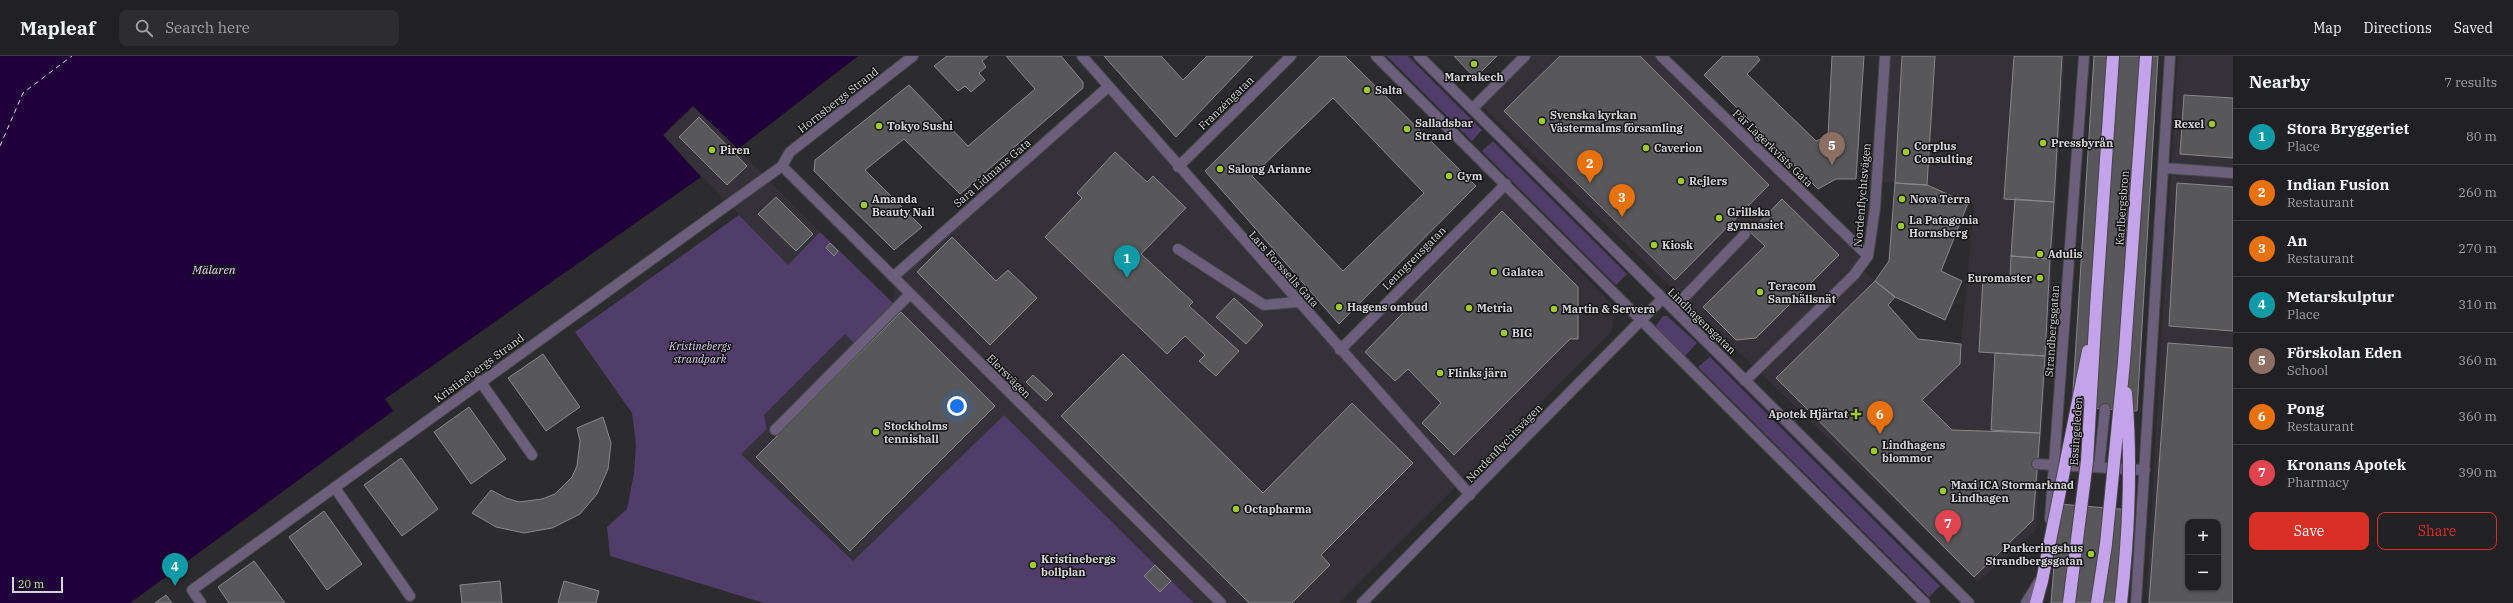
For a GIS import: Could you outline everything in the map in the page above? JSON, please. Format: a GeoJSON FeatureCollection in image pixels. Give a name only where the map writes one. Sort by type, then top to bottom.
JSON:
{"type":"FeatureCollection","features":[{"type":"Feature","properties":{"kind":"highway","name":"Karlbergsbron"},"geometry":{"type":"LineString","coordinates":[[2096,308],[2113,56]]}},
{"type":"Feature","properties":{"kind":"highway","name":"Karlbergsbron"},"geometry":{"type":"LineString","coordinates":[[2124,362],[2146,56]]}},
{"type":"Feature","properties":{"kind":"highway"},"geometry":{"type":"LineString","coordinates":[[2036,603],[2096,308]]}},
{"type":"Feature","properties":{"kind":"highway","name":"Essingeleden"},"geometry":{"type":"LineString","coordinates":[[2069,603],[2088,461],[2096,308]]}},
{"type":"Feature","properties":{"kind":"highway"},"geometry":{"type":"LineString","coordinates":[[2123,601],[2128,535],[2130,447],[2124,362]]}},
{"type":"Feature","properties":{"kind":"highway"},"geometry":{"type":"LineString","coordinates":[[2098,603],[2106,544],[2124,362]]}},
{"type":"Feature","properties":{"kind":"street","name":"Hornsbergs Strand"},"geometry":{"type":"LineString","coordinates":[[782,166],[790,152],[913,56]]}},
{"type":"Feature","properties":{"kind":"street","name":"Lars Forssells Gata"},"geometry":{"type":"LineString","coordinates":[[1082,56],[1297,302],[1470,495]]}},
{"type":"Feature","properties":{"kind":"street","name":"Franzéngatan"},"geometry":{"type":"LineString","coordinates":[[1178,167],[1291,56]]}},
{"type":"Feature","properties":{"kind":"street"},"geometry":{"type":"LineString","coordinates":[[1376,56],[1925,603]]}},
{"type":"Feature","properties":{"kind":"street","name":"Lindhagensgatan"},"geometry":{"type":"LineString","coordinates":[[1419,56],[1662,299],[1711,344],[1745,381],[1969,603]]}},
{"type":"Feature","properties":{"kind":"street"},"geometry":{"type":"LineString","coordinates":[[1472,109],[1525,56]]}},
{"type":"Feature","properties":{"kind":"street","name":"Pär Lagerkvists Gata"},"geometry":{"type":"LineString","coordinates":[[1661,56],[1868,256]]}},
{"type":"Feature","properties":{"kind":"street","name":"Nordenflychtsvägen"},"geometry":{"type":"LineString","coordinates":[[1745,381],[1854,276],[1868,256],[1875,208],[1885,56]]}},
{"type":"Feature","properties":{"kind":"street","name":"Strandbergsgatan"},"geometry":{"type":"LineString","coordinates":[[2026,603],[2040,578],[2049,532],[2084,56]]}},
{"type":"Feature","properties":{"kind":"street"},"geometry":{"type":"LineString","coordinates":[[2123,601],[2136,601],[2170,56]]}},
{"type":"Feature","properties":{"kind":"street","name":"Sara Lidmans Gata"},"geometry":{"type":"LineString","coordinates":[[893,277],[1108,87]]}},
{"type":"Feature","properties":{"kind":"street","name":"Elersvägen"},"geometry":{"type":"LineString","coordinates":[[782,166],[1221,603]]}},
{"type":"Feature","properties":{"kind":"street","name":"Kristinebergs Strand"},"geometry":{"type":"LineString","coordinates":[[201,603],[192,590],[335,488],[480,381],[782,166]]}},
{"type":"Feature","properties":{"kind":"street"},"geometry":{"type":"LineString","coordinates":[[2164,168],[2233,173]]}},
{"type":"Feature","properties":{"kind":"street","name":"Lenngrensgatan"},"geometry":{"type":"LineString","coordinates":[[1340,350],[1506,184]]}},
{"type":"Feature","properties":{"kind":"street"},"geometry":{"type":"LineString","coordinates":[[1673,309],[1745,234]]}},
{"type":"Feature","properties":{"kind":"street"},"geometry":{"type":"LineString","coordinates":[[1178,249],[1264,305],[1297,302]]}},
{"type":"Feature","properties":{"kind":"street"},"geometry":{"type":"LineString","coordinates":[[775,430],[910,294]]}},
{"type":"Feature","properties":{"kind":"street","name":"Nordenflychtsvägen"},"geometry":{"type":"LineString","coordinates":[[1362,603],[1662,299]]}},
{"type":"Feature","properties":{"kind":"street"},"geometry":{"type":"LineString","coordinates":[[480,381],[532,455]]}},
{"type":"Feature","properties":{"kind":"street"},"geometry":{"type":"LineString","coordinates":[[2099,468],[2105,409]]}},
{"type":"Feature","properties":{"kind":"street"},"geometry":{"type":"LineString","coordinates":[[2037,464],[2145,470]]}},
{"type":"Feature","properties":{"kind":"street"},"geometry":{"type":"LineString","coordinates":[[335,488],[410,596]]}},
{"type":"Feature","properties":{"kind":"shaded area"},"geometry":{"type":"Polygon","coordinates":[[[1527,56],[1660,56],[1864,253],[1861,269],[1895,297],[1888,305],[1918,339],[1961,344],[1974,206],[1927,185],[1871,181],[1882,56],[2065,56],[2036,530],[1978,582],[1479,103],[1527,56]]]}},
{"type":"Feature","properties":{"kind":"shaded area"},"geometry":{"type":"Polygon","coordinates":[[[2178,56],[2233,56],[2233,603],[2146,603],[2178,56]]]}},
{"type":"Feature","properties":{"kind":"shaded area"},"geometry":{"type":"Polygon","coordinates":[[[1107,86],[1341,353],[1503,191],[1615,308],[1612,331],[1339,603],[1194,603],[1004,415],[853,561],[741,454],[767,429],[764,415],[845,334],[855,344],[894,304],[893,277],[1107,86]]]}},
{"type":"Feature","properties":{"kind":"shaded area"},"geometry":{"type":"Polygon","coordinates":[[[694,105],[820,232],[788,265],[662,135],[694,105]]]}},
{"type":"Feature","properties":{"kind":"green space"},"geometry":{"type":"Polygon","coordinates":[[[1387,56],[1408,56],[1482,130],[1472,141],[1387,56]]]}},
{"type":"Feature","properties":{"kind":"green space"},"geometry":{"type":"Polygon","coordinates":[[[1493,141],[1627,274],[1616,285],[1482,151],[1493,141]]]}},
{"type":"Feature","properties":{"kind":"green space","name":"Kristinebergs strandpark"},"geometry":{"type":"Polygon","coordinates":[[[739,215],[788,265],[820,232],[894,304],[855,344],[845,334],[764,415],[767,429],[741,454],[853,561],[1004,415],[1194,603],[764,603],[610,556],[607,527],[627,509],[634,473],[636,445],[632,413],[575,332],[739,215]]]}},
{"type":"Feature","properties":{"kind":"green space"},"geometry":{"type":"Polygon","coordinates":[[[1663,316],[1667,316],[1697,343],[1685,356],[1655,327],[1663,316]]]}},
{"type":"Feature","properties":{"kind":"green space"},"geometry":{"type":"Polygon","coordinates":[[[1710,357],[1940,586],[1929,597],[1698,367],[1710,357]]]}},
{"type":"Feature","properties":{"kind":"water","name":"Mälaren"},"geometry":{"type":"Polygon","coordinates":[[[0,56],[858,56],[738,149],[693,106],[663,135],[701,177],[385,399],[393,411],[130,603],[0,603],[0,56]]]}},
{"type":"Feature","properties":{"kind":"building"},"geometry":{"type":"Polygon","coordinates":[[[947,56],[988,56],[982,61],[986,67],[979,73],[985,80],[971,92],[965,86],[958,91],[934,66],[947,56]]]}},
{"type":"Feature","properties":{"kind":"building"},"geometry":{"type":"Polygon","coordinates":[[[1006,56],[1061,56],[1083,82],[1083,88],[960,194],[904,139],[865,170],[922,227],[894,250],[814,171],[815,160],[909,85],[968,146],[1035,89],[1006,56]]]}},
{"type":"Feature","properties":{"kind":"building"},"geometry":{"type":"Polygon","coordinates":[[[1104,56],[1161,56],[1183,80],[1207,56],[1253,56],[1176,137],[1104,56]]]}},
{"type":"Feature","properties":{"kind":"building"},"geometry":{"type":"Polygon","coordinates":[[[1320,56],[1345,56],[1476,186],[1339,324],[1205,171],[1320,56]],[[1333,98],[1252,176],[1343,271],[1424,193],[1333,98]]]}},
{"type":"Feature","properties":{"kind":"building"},"geometry":{"type":"Polygon","coordinates":[[[1454,56],[1497,56],[1475,78],[1454,56]]]}},
{"type":"Feature","properties":{"kind":"building"},"geometry":{"type":"Polygon","coordinates":[[[1560,56],[1640,56],[1769,185],[1675,280],[1504,111],[1560,56]]]}},
{"type":"Feature","properties":{"kind":"building"},"geometry":{"type":"Polygon","coordinates":[[[1723,56],[1757,56],[1760,60],[1747,74],[1816,141],[1828,136],[1832,56],[1864,56],[1856,179],[1836,179],[1818,189],[1704,75],[1723,56]]]}},
{"type":"Feature","properties":{"kind":"building"},"geometry":{"type":"Polygon","coordinates":[[[1902,56],[1935,56],[1927,185],[1895,183],[1902,56]]]}},
{"type":"Feature","properties":{"kind":"building"},"geometry":{"type":"Polygon","coordinates":[[[2014,56],[2062,56],[2054,202],[2004,199],[2014,56]]]}},
{"type":"Feature","properties":{"kind":"building"},"geometry":{"type":"Polygon","coordinates":[[[2094,56],[2158,56],[2137,411],[2072,407],[2094,56]]]}},
{"type":"Feature","properties":{"kind":"building"},"geometry":{"type":"Polygon","coordinates":[[[2184,95],[2233,98],[2233,158],[2180,154],[2184,95]]]}},
{"type":"Feature","properties":{"kind":"building"},"geometry":{"type":"Polygon","coordinates":[[[699,117],[747,166],[727,185],[679,137],[699,117]]]}},
{"type":"Feature","properties":{"kind":"building"},"geometry":{"type":"Polygon","coordinates":[[[1115,152],[1147,182],[1153,176],[1186,208],[1141,254],[1193,302],[1189,306],[1239,351],[1216,376],[1199,361],[1205,355],[1185,336],[1167,354],[1045,237],[1082,198],[1077,193],[1115,152]]]}},
{"type":"Feature","properties":{"kind":"building"},"geometry":{"type":"Polygon","coordinates":[[[1895,183],[1927,185],[1968,203],[1941,271],[1962,281],[1945,320],[1895,297],[1875,281],[1889,261],[1895,183]]]}},
{"type":"Feature","properties":{"kind":"building"},"geometry":{"type":"Polygon","coordinates":[[[2177,183],[2233,187],[2233,331],[2169,326],[2177,183]]]}},
{"type":"Feature","properties":{"kind":"building"},"geometry":{"type":"Polygon","coordinates":[[[776,197],[813,234],[796,251],[758,214],[776,197]]]}},
{"type":"Feature","properties":{"kind":"building"},"geometry":{"type":"Polygon","coordinates":[[[1782,199],[1839,255],[1756,338],[1736,340],[1703,307],[1765,246],[1750,232],[1782,199]]]}},
{"type":"Feature","properties":{"kind":"building"},"geometry":{"type":"Polygon","coordinates":[[[2015,199],[2054,202],[2050,259],[2011,256],[2015,199]]]}},
{"type":"Feature","properties":{"kind":"building"},"geometry":{"type":"Polygon","coordinates":[[[1502,211],[1578,287],[1578,339],[1570,339],[1454,455],[1422,423],[1441,403],[1408,369],[1395,381],[1365,352],[1502,211]]]}},
{"type":"Feature","properties":{"kind":"building"},"geometry":{"type":"Polygon","coordinates":[[[952,237],[996,281],[1008,270],[1037,298],[990,345],[917,272],[952,237]]]}},
{"type":"Feature","properties":{"kind":"building"},"geometry":{"type":"Polygon","coordinates":[[[830,243],[838,251],[834,256],[826,248],[830,243]]]}},
{"type":"Feature","properties":{"kind":"building"},"geometry":{"type":"Polygon","coordinates":[[[2011,256],[2050,259],[2045,356],[1979,352],[1983,277],[2010,278],[2011,256]]]}},
{"type":"Feature","properties":{"kind":"building"},"geometry":{"type":"Polygon","coordinates":[[[1875,281],[1895,297],[1888,305],[1918,339],[1961,344],[1960,364],[1922,400],[1952,430],[2040,433],[2033,520],[1974,577],[1776,378],[1875,281]]]}},
{"type":"Feature","properties":{"kind":"building"},"geometry":{"type":"Polygon","coordinates":[[[1234,298],[1263,325],[1246,344],[1216,317],[1234,298]]]}},
{"type":"Feature","properties":{"kind":"building","name":"Stockholms tennishall"},"geometry":{"type":"Polygon","coordinates":[[[901,312],[995,406],[850,551],[756,457],[901,312]]]}},
{"type":"Feature","properties":{"kind":"building"},"geometry":{"type":"Polygon","coordinates":[[[2168,343],[2233,348],[2233,603],[2149,603],[2168,343]]]}},
{"type":"Feature","properties":{"kind":"building"},"geometry":{"type":"Polygon","coordinates":[[[1995,353],[2045,356],[2040,433],[1991,430],[1995,353]]]}},
{"type":"Feature","properties":{"kind":"building"},"geometry":{"type":"Polygon","coordinates":[[[543,354],[580,407],[546,431],[508,378],[543,354]]]}},
{"type":"Feature","properties":{"kind":"building"},"geometry":{"type":"Polygon","coordinates":[[[1123,354],[1263,493],[1352,403],[1413,463],[1321,555],[1330,565],[1292,603],[1249,603],[1061,416],[1123,354]]]}},
{"type":"Feature","properties":{"kind":"building"},"geometry":{"type":"Polygon","coordinates":[[[1033,375],[1053,394],[1046,401],[1026,382],[1033,375]]]}},
{"type":"Feature","properties":{"kind":"building"},"geometry":{"type":"Polygon","coordinates":[[[469,407],[506,459],[471,484],[434,432],[469,407]]]}},
{"type":"Feature","properties":{"kind":"building"},"geometry":{"type":"Polygon","coordinates":[[[603,417],[611,443],[608,469],[597,494],[580,514],[552,528],[524,533],[496,527],[472,513],[491,490],[506,498],[519,502],[542,499],[555,494],[572,477],[577,466],[580,441],[577,428],[603,417]]]}},
{"type":"Feature","properties":{"kind":"building"},"geometry":{"type":"Polygon","coordinates":[[[401,458],[438,509],[402,536],[364,485],[401,458]]]}},
{"type":"Feature","properties":{"kind":"building","name":"Parkeringshus Strandbergsgatan"},"geometry":{"type":"Polygon","coordinates":[[[2059,504],[2132,510],[2124,603],[2051,603],[2059,504]]]}},
{"type":"Feature","properties":{"kind":"building"},"geometry":{"type":"Polygon","coordinates":[[[324,511],[362,564],[327,590],[289,537],[324,511]]]}},
{"type":"Feature","properties":{"kind":"building"},"geometry":{"type":"Polygon","coordinates":[[[254,561],[285,603],[229,603],[218,587],[254,561]]]}},
{"type":"Feature","properties":{"kind":"building"},"geometry":{"type":"Polygon","coordinates":[[[1155,565],[1171,581],[1160,592],[1144,576],[1155,565]]]}},
{"type":"Feature","properties":{"kind":"building"},"geometry":{"type":"Polygon","coordinates":[[[500,581],[502,603],[462,603],[460,585],[500,581]]]}},
{"type":"Feature","properties":{"kind":"building"},"geometry":{"type":"Polygon","coordinates":[[[564,581],[599,591],[596,603],[558,603],[564,581]]]}},
{"type":"Feature","properties":{"kind":"building"},"geometry":{"type":"Polygon","coordinates":[[[166,595],[172,603],[155,603],[166,595]]]}},
{"type":"Feature","properties":{"kind":"ferry route"},"geometry":{"type":"LineString","coordinates":[[0,146],[23,93],[72,56]]}},
{"type":"Feature","properties":{"kind":"place","name":"Marrakech"},"geometry":{"type":"Point","coordinates":[1474,64]}},
{"type":"Feature","properties":{"kind":"place","name":"Salta"},"geometry":{"type":"Point","coordinates":[1367,90]}},
{"type":"Feature","properties":{"kind":"place","name":"Svenska kyrkan Västermalms församling"},"geometry":{"type":"Point","coordinates":[1542,121]}},
{"type":"Feature","properties":{"kind":"place","name":"Rexel"},"geometry":{"type":"Point","coordinates":[2212,124]}},
{"type":"Feature","properties":{"kind":"place","name":"Tokyo Sushi"},"geometry":{"type":"Point","coordinates":[879,126]}},
{"type":"Feature","properties":{"kind":"place","name":"Salladsbar Strand"},"geometry":{"type":"Point","coordinates":[1407,129]}},
{"type":"Feature","properties":{"kind":"place","name":"Pressbyrån"},"geometry":{"type":"Point","coordinates":[2043,143]}},
{"type":"Feature","properties":{"kind":"place","name":"Caverion"},"geometry":{"type":"Point","coordinates":[1646,148]}},
{"type":"Feature","properties":{"kind":"place","name":"Piren"},"geometry":{"type":"Point","coordinates":[712,150]}},
{"type":"Feature","properties":{"kind":"place","name":"Corplus Consulting"},"geometry":{"type":"Point","coordinates":[1906,152]}},
{"type":"Feature","properties":{"kind":"place","name":"Förskolan Eden"},"geometry":{"type":"Point","coordinates":[1832,165]}},
{"type":"Feature","properties":{"kind":"place","name":"Salong Arianne"},"geometry":{"type":"Point","coordinates":[1220,169]}},
{"type":"Feature","properties":{"kind":"place","name":"Gym"},"geometry":{"type":"Point","coordinates":[1449,176]}},
{"type":"Feature","properties":{"kind":"place","name":"Rejlers"},"geometry":{"type":"Point","coordinates":[1681,181]}},
{"type":"Feature","properties":{"kind":"place","name":"Indian Fusion"},"geometry":{"type":"Point","coordinates":[1590,183]}},
{"type":"Feature","properties":{"kind":"place","name":"Nova Terra"},"geometry":{"type":"Point","coordinates":[1902,199]}},
{"type":"Feature","properties":{"kind":"place","name":"Amanda Beauty Nail"},"geometry":{"type":"Point","coordinates":[864,205]}},
{"type":"Feature","properties":{"kind":"place","name":"An"},"geometry":{"type":"Point","coordinates":[1622,217]}},
{"type":"Feature","properties":{"kind":"place","name":"Grillska gymnasiet"},"geometry":{"type":"Point","coordinates":[1719,218]}},
{"type":"Feature","properties":{"kind":"place","name":"La Patagonia Hornsberg"},"geometry":{"type":"Point","coordinates":[1901,226]}},
{"type":"Feature","properties":{"kind":"place","name":"Kiosk"},"geometry":{"type":"Point","coordinates":[1654,245]}},
{"type":"Feature","properties":{"kind":"place","name":"Adulis"},"geometry":{"type":"Point","coordinates":[2040,254]}},
{"type":"Feature","properties":{"kind":"place","name":"Galatea"},"geometry":{"type":"Point","coordinates":[1494,272]}},
{"type":"Feature","properties":{"kind":"place","name":"Stora Bryggeriet"},"geometry":{"type":"Point","coordinates":[1127,278]}},
{"type":"Feature","properties":{"kind":"place","name":"Euromaster"},"geometry":{"type":"Point","coordinates":[2040,278]}},
{"type":"Feature","properties":{"kind":"place","name":"Teracom Samhällsnät"},"geometry":{"type":"Point","coordinates":[1760,292]}},
{"type":"Feature","properties":{"kind":"place","name":"Hagens ombud"},"geometry":{"type":"Point","coordinates":[1339,307]}},
{"type":"Feature","properties":{"kind":"place","name":"Metria"},"geometry":{"type":"Point","coordinates":[1469,308]}},
{"type":"Feature","properties":{"kind":"place","name":"Martin & Servera"},"geometry":{"type":"Point","coordinates":[1554,309]}},
{"type":"Feature","properties":{"kind":"place","name":"BIG"},"geometry":{"type":"Point","coordinates":[1504,333]}},
{"type":"Feature","properties":{"kind":"place","name":"Flinks järn"},"geometry":{"type":"Point","coordinates":[1440,373]}},
{"type":"Feature","properties":{"kind":"place","name":"Apotek Hjärtat"},"geometry":{"type":"Point","coordinates":[1856,414]}},
{"type":"Feature","properties":{"kind":"place","name":"Stockholms tennishall"},"geometry":{"type":"Point","coordinates":[876,432]}},
{"type":"Feature","properties":{"kind":"place","name":"Pong"},"geometry":{"type":"Point","coordinates":[1880,434]}},
{"type":"Feature","properties":{"kind":"place","name":"Lindhagens blommor"},"geometry":{"type":"Point","coordinates":[1874,451]}},
{"type":"Feature","properties":{"kind":"place","name":"Maxi ICA Stormarknad Lindhagen"},"geometry":{"type":"Point","coordinates":[1943,491]}},
{"type":"Feature","properties":{"kind":"place","name":"Octapharma"},"geometry":{"type":"Point","coordinates":[1236,509]}},
{"type":"Feature","properties":{"kind":"place","name":"Kronans Apotek"},"geometry":{"type":"Point","coordinates":[1948,543]}},
{"type":"Feature","properties":{"kind":"place","name":"Parkeringshus Strandbergsgatan"},"geometry":{"type":"Point","coordinates":[2091,554]}},
{"type":"Feature","properties":{"kind":"place","name":"Kristinebergs bollplan"},"geometry":{"type":"Point","coordinates":[1033,565]}},
{"type":"Feature","properties":{"kind":"place","name":"Metarskulptur"},"geometry":{"type":"Point","coordinates":[175,586]}}]}
